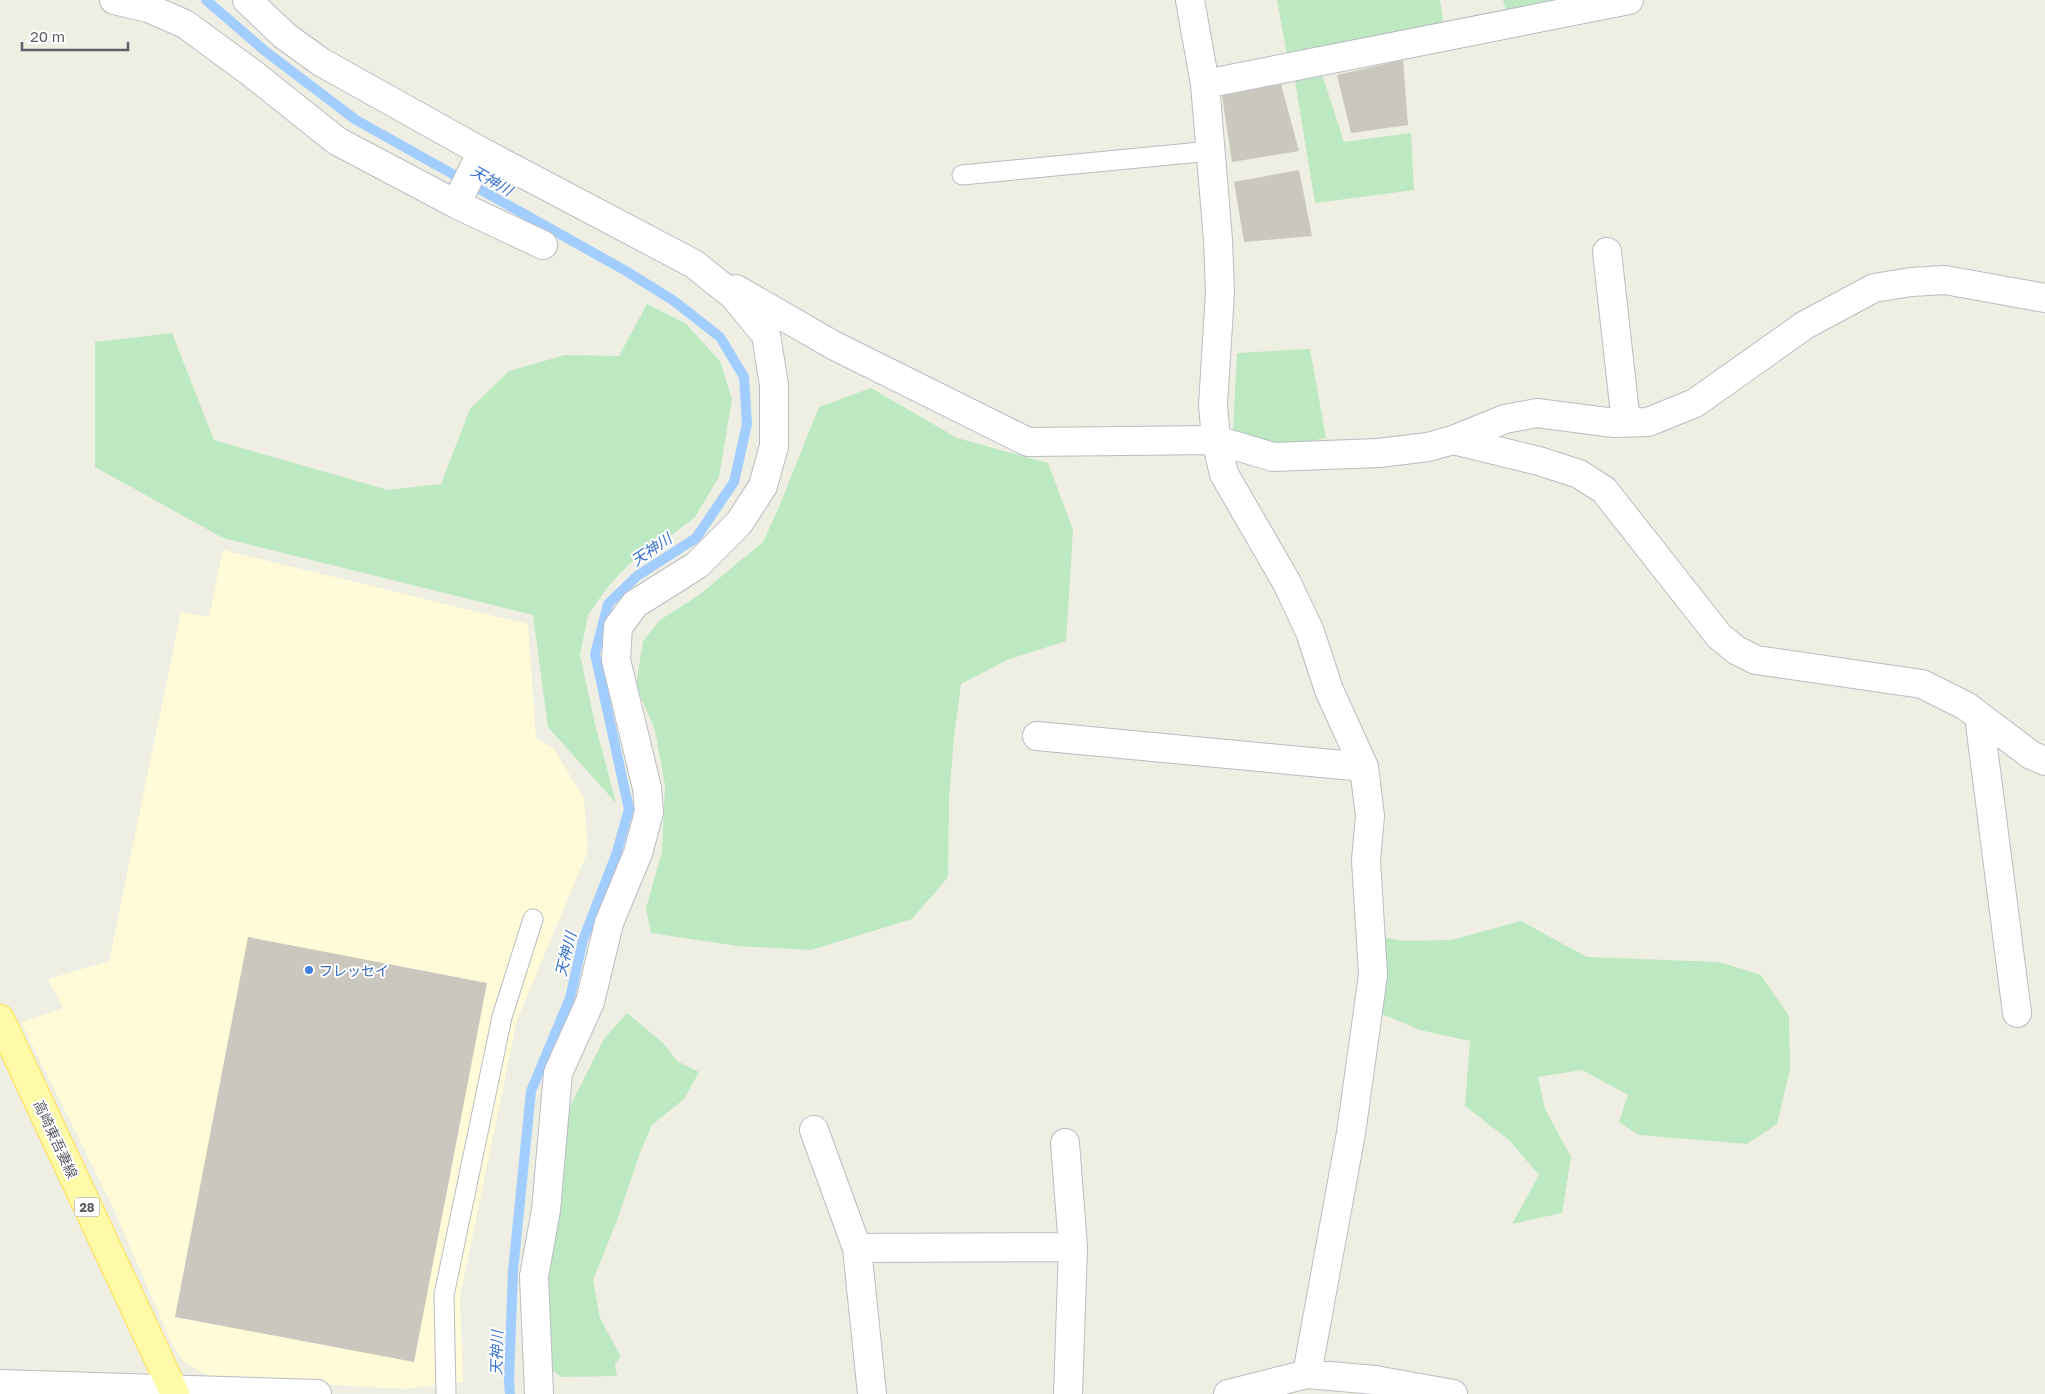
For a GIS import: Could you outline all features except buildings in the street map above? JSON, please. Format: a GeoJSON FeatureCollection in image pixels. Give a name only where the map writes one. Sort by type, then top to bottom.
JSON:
{"type":"FeatureCollection","features":[{"type":"Feature","properties":{"kind":"main road","name":"高崎東吾妻線"},"geometry":{"type":"LineString","coordinates":[[0,1019],[174,1392]]}},
{"type":"Feature","properties":{"kind":"street"},"geometry":{"type":"LineString","coordinates":[[114,0],[148,8],[185,24],[253,74],[337,141],[458,199],[543,244]]}},
{"type":"Feature","properties":{"kind":"street"},"geometry":{"type":"LineString","coordinates":[[247,0],[285,36],[322,62],[480,157],[694,264],[833,345],[1028,442],[1216,440],[1273,457],[1378,453],[1428,447],[1453,440],[1505,418],[1525,414],[1536,413],[1614,424],[1648,422],[1695,403],[1805,325],[1874,288],[1911,282],[1945,280],[2045,298]]}},
{"type":"Feature","properties":{"kind":"street"},"geometry":{"type":"LineString","coordinates":[[1190,0],[1205,84],[1218,240],[1220,292],[1213,405],[1216,440],[1224,474],[1259,538],[1287,583],[1310,632],[1329,690],[1364,767],[1370,816],[1366,860],[1373,976],[1352,1134],[1307,1374]]}},
{"type":"Feature","properties":{"kind":"street"},"geometry":{"type":"LineString","coordinates":[[1205,84],[1629,0]]}},
{"type":"Feature","properties":{"kind":"street"},"geometry":{"type":"LineString","coordinates":[[458,199],[480,157]]}},
{"type":"Feature","properties":{"kind":"street"},"geometry":{"type":"LineString","coordinates":[[1607,252],[1626,423]]}},
{"type":"Feature","properties":{"kind":"street"},"geometry":{"type":"LineString","coordinates":[[539,1394],[534,1276],[546,1210],[558,1073],[590,1002],[609,923],[638,853],[649,812],[647,788],[616,660],[618,627],[635,604],[697,565],[739,523],[763,486],[774,446],[774,385],[766,335],[734,296],[694,264]]}},
{"type":"Feature","properties":{"kind":"street"},"geometry":{"type":"LineString","coordinates":[[1453,440],[1540,461],[1579,474],[1604,490],[1719,636],[1736,650],[1756,660],[1922,684],[1966,706],[2031,755],[2045,761]]}},
{"type":"Feature","properties":{"kind":"street"},"geometry":{"type":"LineString","coordinates":[[1979,716],[2017,1013]]}},
{"type":"Feature","properties":{"kind":"street"},"geometry":{"type":"LineString","coordinates":[[1037,736],[1364,767]]}},
{"type":"Feature","properties":{"kind":"street"},"geometry":{"type":"LineString","coordinates":[[814,1130],[857,1248],[872,1394]]}},
{"type":"Feature","properties":{"kind":"street"},"geometry":{"type":"LineString","coordinates":[[1064,1143],[1073,1247],[1068,1394]]}},
{"type":"Feature","properties":{"kind":"street"},"geometry":{"type":"LineString","coordinates":[[857,1248],[1073,1247]]}},
{"type":"Feature","properties":{"kind":"street"},"geometry":{"type":"LineString","coordinates":[[1228,1394],[1307,1374],[1375,1380],[1453,1394]]}},
{"type":"Feature","properties":{"kind":"street"},"geometry":{"type":"LineString","coordinates":[[0,1384],[174,1392],[317,1394]]}},
{"type":"Feature","properties":{"kind":"lane"},"geometry":{"type":"LineString","coordinates":[[962,175],[1211,151]]}},
{"type":"Feature","properties":{"kind":"lane"},"geometry":{"type":"LineString","coordinates":[[446,1394],[444,1295],[502,1017],[533,919]]}},
{"type":"Feature","properties":{"kind":"shaded area","name":"フレッセイ"},"geometry":{"type":"Polygon","coordinates":[[[223,550],[528,624],[536,738],[553,748],[584,798],[588,851],[517,1020],[460,1297],[463,1382],[404,1389],[213,1378],[184,1363],[171,1342],[114,1210],[21,1022],[63,1008],[48,979],[109,961],[181,612],[209,617],[223,550]]]}},
{"type":"Feature","properties":{"kind":"green space"},"geometry":{"type":"Polygon","coordinates":[[[1277,0],[1440,0],[1444,26],[1287,54],[1277,0]]]}},
{"type":"Feature","properties":{"kind":"green space"},"geometry":{"type":"Polygon","coordinates":[[[1503,0],[1600,0],[1508,18],[1503,0]]]}},
{"type":"Feature","properties":{"kind":"green space"},"geometry":{"type":"Polygon","coordinates":[[[1322,74],[1344,142],[1411,133],[1414,190],[1315,203],[1295,81],[1322,74]]]}},
{"type":"Feature","properties":{"kind":"green space"},"geometry":{"type":"Polygon","coordinates":[[[647,304],[685,323],[720,361],[732,399],[719,477],[695,517],[628,565],[606,589],[588,615],[580,655],[595,724],[616,803],[548,727],[533,615],[223,538],[95,467],[95,342],[172,333],[214,440],[388,490],[441,484],[470,409],[509,371],[565,355],[619,356],[647,304]]]}},
{"type":"Feature","properties":{"kind":"green space"},"geometry":{"type":"Polygon","coordinates":[[[1310,349],[1326,438],[1279,447],[1233,430],[1237,353],[1310,349]]]}},
{"type":"Feature","properties":{"kind":"green space"},"geometry":{"type":"Polygon","coordinates":[[[871,388],[957,438],[1048,463],[1073,530],[1066,641],[1007,660],[961,684],[954,736],[949,799],[948,877],[912,919],[811,950],[738,946],[651,933],[646,908],[662,852],[665,785],[655,730],[636,686],[643,641],[660,620],[699,595],[763,542],[819,407],[871,388]]]}},
{"type":"Feature","properties":{"kind":"green space"},"geometry":{"type":"Polygon","coordinates":[[[1521,921],[1587,957],[1719,962],[1761,975],[1789,1016],[1790,1069],[1777,1124],[1747,1144],[1639,1135],[1619,1122],[1628,1095],[1582,1070],[1538,1077],[1545,1109],[1571,1157],[1562,1213],[1512,1224],[1539,1175],[1509,1140],[1465,1106],[1470,1041],[1420,1030],[1358,1004],[1370,935],[1404,941],[1451,940],[1521,921]]]}},
{"type":"Feature","properties":{"kind":"green space"},"geometry":{"type":"Polygon","coordinates":[[[627,1013],[663,1043],[677,1061],[699,1072],[684,1099],[652,1125],[593,1280],[600,1318],[621,1357],[615,1364],[617,1376],[561,1377],[551,1369],[545,1276],[551,1225],[564,1175],[563,1120],[604,1039],[627,1013]]]}},
{"type":"Feature","properties":{"kind":"waterway","name":"天神川"},"geometry":{"type":"LineString","coordinates":[[206,0],[265,51],[356,120],[626,271],[674,301],[720,337],[744,377],[747,424],[734,482],[696,538],[637,576],[608,604],[595,654],[629,809],[616,855],[583,940],[570,998],[531,1091],[513,1271],[510,1394]]}},
{"type":"Feature","properties":{"kind":"place","name":"フレッセイ"},"geometry":{"type":"Point","coordinates":[309,970]}}]}
